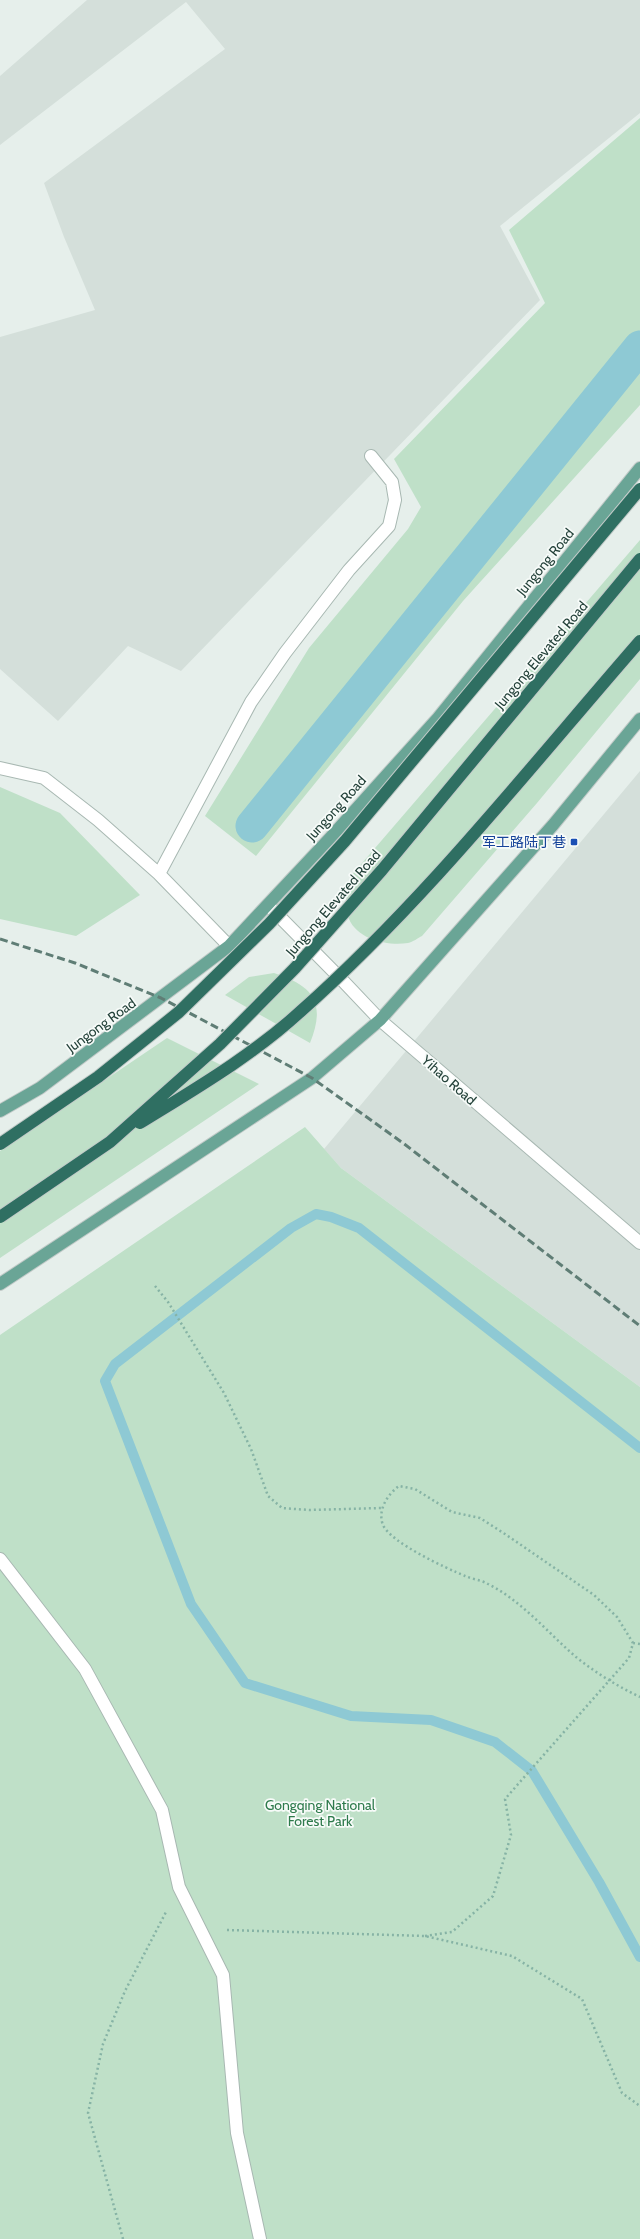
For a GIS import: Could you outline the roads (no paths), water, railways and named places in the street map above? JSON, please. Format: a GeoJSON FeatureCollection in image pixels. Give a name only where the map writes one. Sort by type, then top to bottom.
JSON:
{"type":"FeatureCollection","features":[{"type":"Feature","properties":{"kind":"highway"},"geometry":{"type":"LineString","coordinates":[[0,1144],[98,1077],[179,1012],[269,924],[345,841],[640,489]]}},
{"type":"Feature","properties":{"kind":"highway","name":"Jungong Elevated Road"},"geometry":{"type":"LineString","coordinates":[[0,1217],[110,1142],[220,1044],[295,968],[382,870],[640,559]]}},
{"type":"Feature","properties":{"kind":"highway"},"geometry":{"type":"LineString","coordinates":[[110,1142],[236,1063],[300,1012],[400,916],[640,641]]}},
{"type":"Feature","properties":{"kind":"main road","name":"Jungong Road"},"geometry":{"type":"LineString","coordinates":[[0,1111],[40,1088],[229,946],[438,718],[640,468]]}},
{"type":"Feature","properties":{"kind":"main road"},"geometry":{"type":"LineString","coordinates":[[0,1284],[312,1078],[380,1020],[553,825],[640,719]]}},
{"type":"Feature","properties":{"kind":"street"},"geometry":{"type":"LineString","coordinates":[[159,874],[251,702],[285,653],[349,570],[389,526],[395,500],[392,482],[371,456]]}},
{"type":"Feature","properties":{"kind":"street"},"geometry":{"type":"LineString","coordinates":[[0,768],[44,778],[98,820],[159,874],[229,946]]}},
{"type":"Feature","properties":{"kind":"street","name":"Yihao Road"},"geometry":{"type":"LineString","coordinates":[[268,905],[380,1020],[640,1243]]}},
{"type":"Feature","properties":{"kind":"street"},"geometry":{"type":"LineString","coordinates":[[0,1559],[89,1676],[162,1810],[179,1887],[223,1975],[237,2133],[260,2239]]}},
{"type":"Feature","properties":{"kind":"waterway"},"geometry":{"type":"LineString","coordinates":[[252,826],[640,347]]}},
{"type":"Feature","properties":{"kind":"waterway"},"geometry":{"type":"LineString","coordinates":[[640,1448],[359,1228],[331,1217],[316,1214],[291,1228],[115,1364],[105,1381],[191,1604],[245,1683],[351,1716],[431,1720],[495,1742],[532,1771],[599,1882],[640,1957]]}},
{"type":"Feature","properties":{"kind":"railway"},"geometry":{"type":"LineString","coordinates":[[0,939],[75,963],[161,998],[312,1078],[403,1143],[640,1326]]}},
{"type":"Feature","properties":{"kind":"place","name":"军工路陆丁巷"},"geometry":{"type":"Point","coordinates":[574,842]}},
{"type":"Feature","properties":{"kind":"park label","name":"Gongqing National Forest Park"},"geometry":{"type":"Point","coordinates":[320,1814]}}]}
